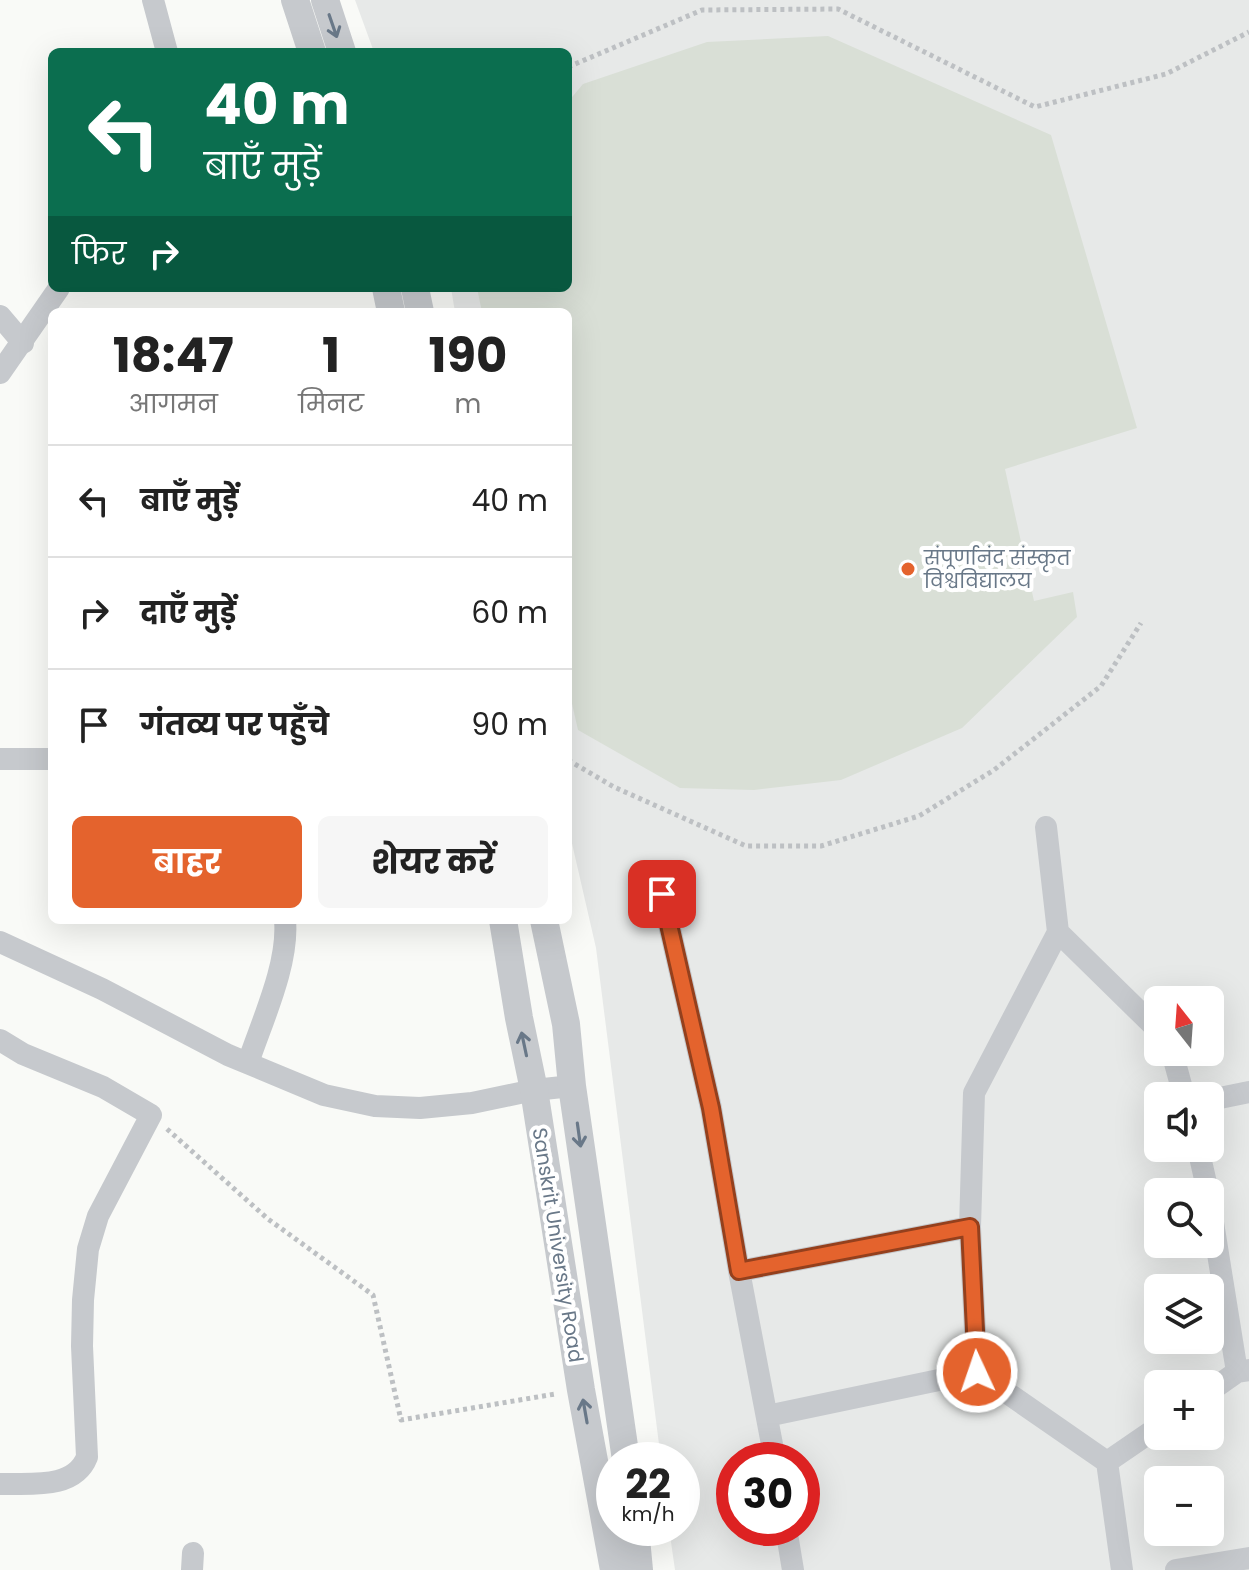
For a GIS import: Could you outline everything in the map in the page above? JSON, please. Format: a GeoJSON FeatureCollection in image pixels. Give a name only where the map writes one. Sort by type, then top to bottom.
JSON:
{"type":"FeatureCollection","features":[{"type":"Feature","properties":{"kind":"street"},"geometry":{"type":"LineString","coordinates":[[153,0],[166,48]]}},
{"type":"Feature","properties":{"kind":"street"},"geometry":{"type":"LineString","coordinates":[[295,0],[311,48]]}},
{"type":"Feature","properties":{"kind":"street"},"geometry":{"type":"LineString","coordinates":[[325,0],[341,48]]}},
{"type":"Feature","properties":{"kind":"street"},"geometry":{"type":"LineString","coordinates":[[0,373],[56,292]]}},
{"type":"Feature","properties":{"kind":"street"},"geometry":{"type":"LineString","coordinates":[[0,316],[23,343]]}},
{"type":"Feature","properties":{"kind":"street"},"geometry":{"type":"LineString","coordinates":[[0,759],[48,759]]}},
{"type":"Feature","properties":{"kind":"street"},"geometry":{"type":"LineString","coordinates":[[977,1372],[970,1227],[974,1093],[1058,932],[1046,827]]}},
{"type":"Feature","properties":{"kind":"street"},"geometry":{"type":"LineString","coordinates":[[662,894],[711,1108],[772,1442]]}},
{"type":"Feature","properties":{"kind":"street"},"geometry":{"type":"LineString","coordinates":[[248,1063],[280,967],[285,924]]}},
{"type":"Feature","properties":{"kind":"street","name":"Sanskrit University Road"},"geometry":{"type":"LineString","coordinates":[[504,924],[614,1570]]}},
{"type":"Feature","properties":{"kind":"street","name":"Sanskrit University Road"},"geometry":{"type":"LineString","coordinates":[[545,924],[566,1024],[572,1086],[623,1442]]}},
{"type":"Feature","properties":{"kind":"street"},"geometry":{"type":"LineString","coordinates":[[1058,932],[1144,1016]]}},
{"type":"Feature","properties":{"kind":"street"},"geometry":{"type":"LineString","coordinates":[[0,942],[102,989],[228,1055],[324,1095],[375,1106],[420,1108],[472,1103],[534,1090],[572,1086]]}},
{"type":"Feature","properties":{"kind":"street"},"geometry":{"type":"LineString","coordinates":[[0,1040],[23,1054],[103,1087],[151,1115],[98,1216],[88,1249],[82,1315],[87,1457],[76,1474],[60,1481],[0,1484]]}},
{"type":"Feature","properties":{"kind":"street"},"geometry":{"type":"LineString","coordinates":[[1224,1097],[1249,1092]]}},
{"type":"Feature","properties":{"kind":"street"},"geometry":{"type":"LineString","coordinates":[[739,1271],[970,1227]]}},
{"type":"Feature","properties":{"kind":"street"},"geometry":{"type":"LineString","coordinates":[[1221,1258],[1243,1371],[1224,1383]]}},
{"type":"Feature","properties":{"kind":"street"},"geometry":{"type":"LineString","coordinates":[[767,1416],[977,1372],[1107,1462],[1122,1570]]}},
{"type":"Feature","properties":{"kind":"street"},"geometry":{"type":"LineString","coordinates":[[1107,1462],[1144,1437]]}},
{"type":"Feature","properties":{"kind":"street"},"geometry":{"type":"LineString","coordinates":[[637,1546],[639,1570]]}},
{"type":"Feature","properties":{"kind":"street"},"geometry":{"type":"LineString","coordinates":[[789,1546],[793,1570]]}},
{"type":"Feature","properties":{"kind":"street"},"geometry":{"type":"LineString","coordinates":[[1176,1570],[1249,1558]]}},
{"type":"Feature","properties":{"kind":"path"},"geometry":{"type":"LineString","coordinates":[[572,65],[702,10],[838,9],[1035,107],[1166,74],[1249,32]]}},
{"type":"Feature","properties":{"kind":"path"},"geometry":{"type":"LineString","coordinates":[[572,762],[614,787],[746,846],[821,846],[919,816],[994,770],[1101,686],[1141,623]]}},
{"type":"Feature","properties":{"kind":"path"},"geometry":{"type":"LineString","coordinates":[[151,1115],[268,1219],[373,1295],[401,1420],[581,1390]]}},
{"type":"Feature","properties":{"kind":"shaded area","name":"संपूर्णानंद संस्कृत विश्वविद्यालय"},"geometry":{"type":"Polygon","coordinates":[[[355,0],[1249,0],[1249,1570],[675,1570],[672,1546],[700,1546],[700,1442],[659,1442],[596,948],[572,843],[572,308],[454,308],[452,292],[572,292],[572,48],[373,48],[355,0]]]}},
{"type":"Feature","properties":{"kind":"shaded area"},"geometry":{"type":"Polygon","coordinates":[[[828,36],[1051,135],[1137,428],[1005,469],[1034,601],[1073,592],[1077,617],[962,728],[841,780],[754,790],[680,788],[578,730],[572,704],[572,308],[481,308],[478,292],[572,292],[572,97],[583,84],[707,42],[828,36]]]}},
{"type":"Feature","properties":{"kind":"place","name":"संपूर्णानंद संस्कृत विश्वविद्यालय"},"geometry":{"type":"Point","coordinates":[908,569]}},
{"type":"Feature","properties":{"kind":"route"},"geometry":{"type":"LineString","coordinates":[[662,894],[711,1108],[739,1271],[970,1227],[977,1372]]}}]}
